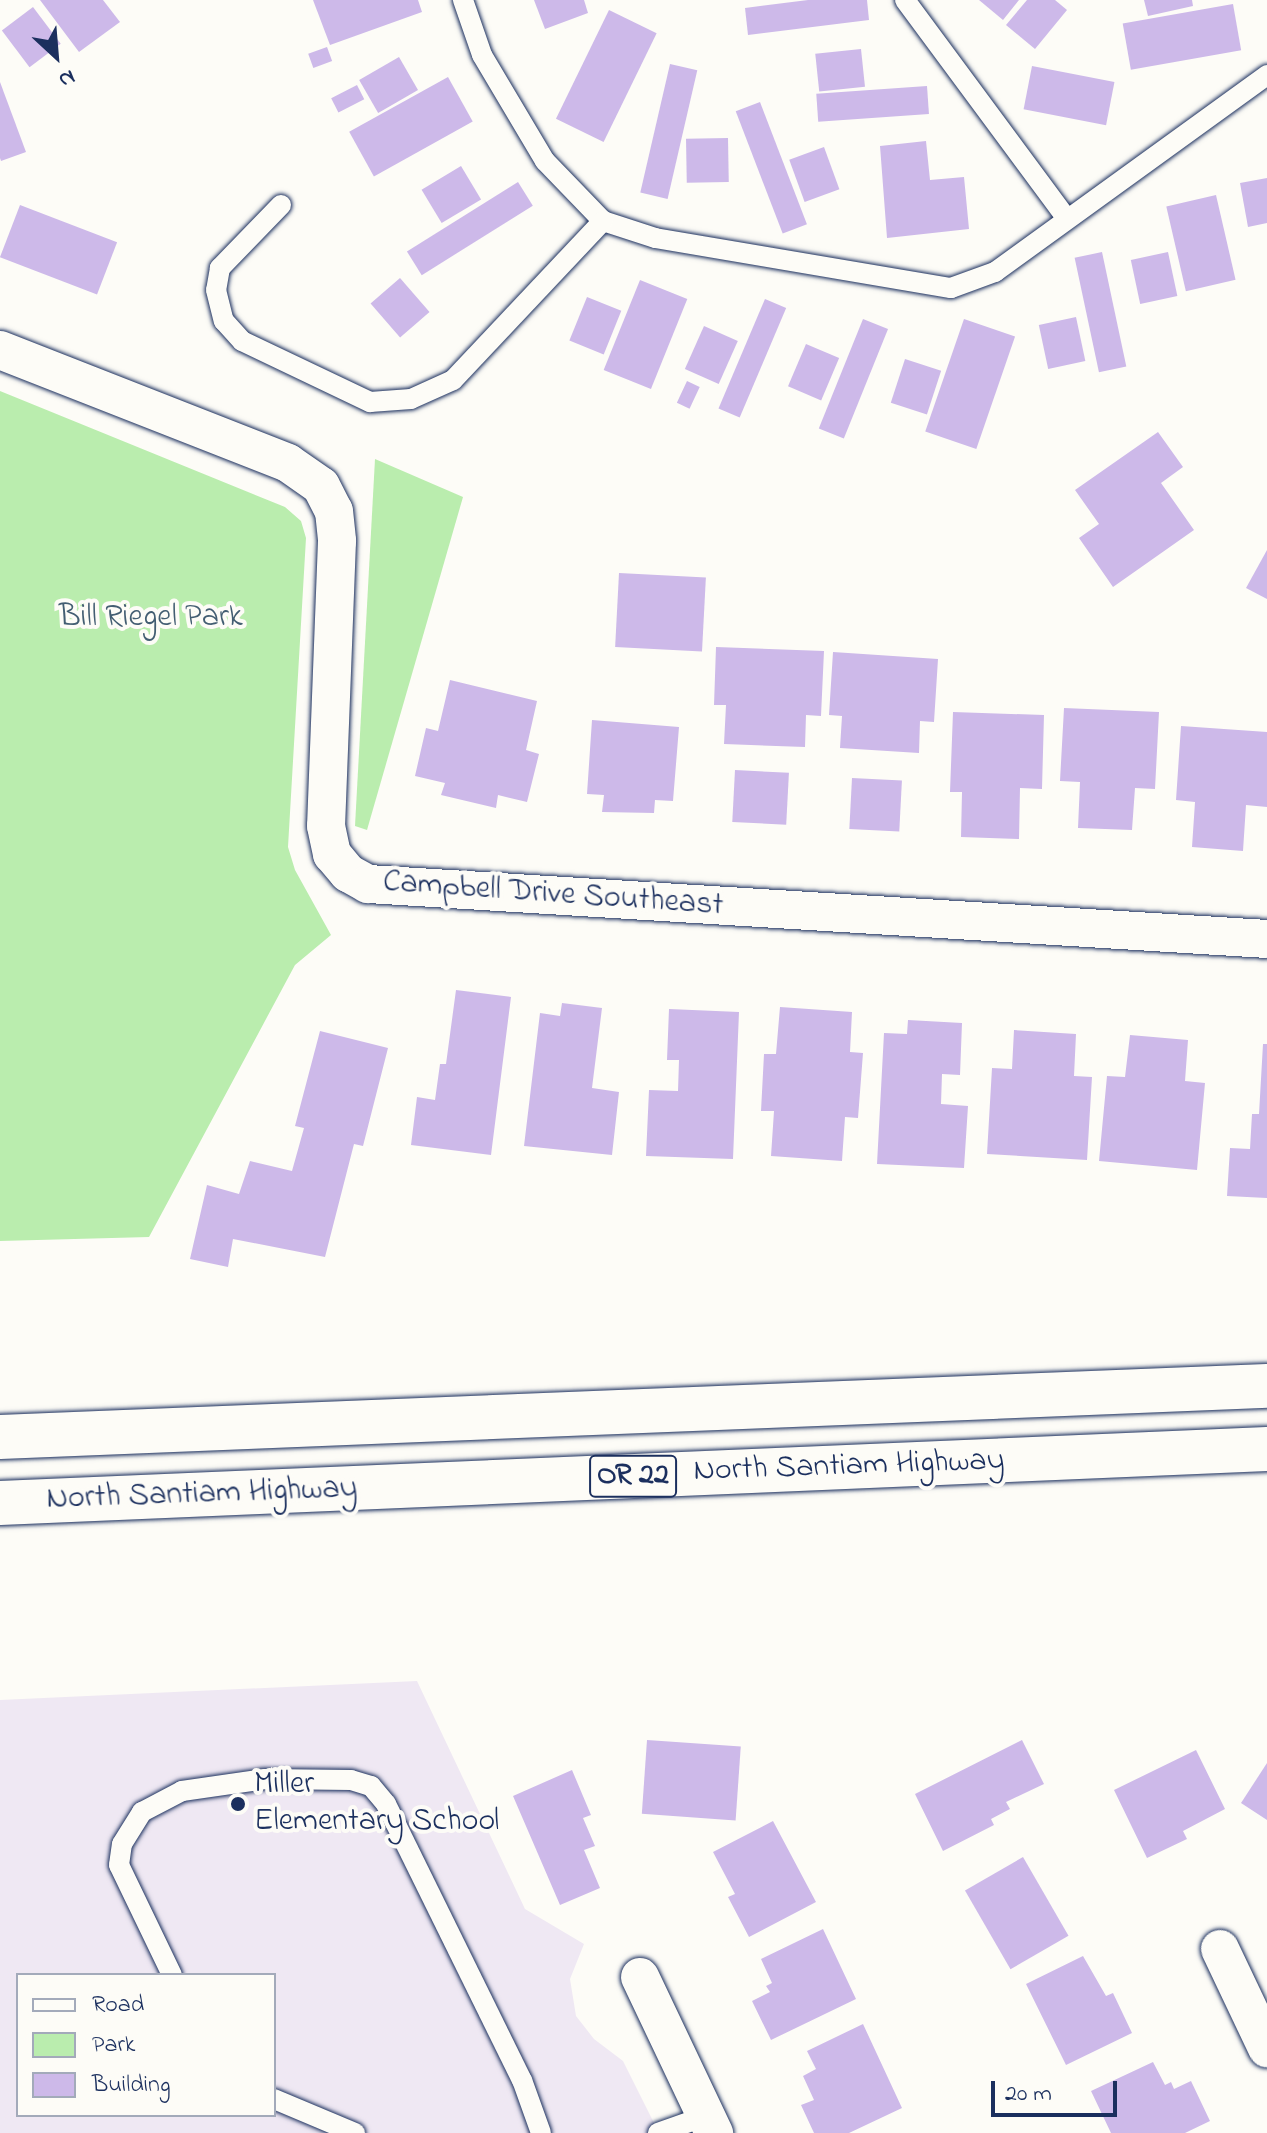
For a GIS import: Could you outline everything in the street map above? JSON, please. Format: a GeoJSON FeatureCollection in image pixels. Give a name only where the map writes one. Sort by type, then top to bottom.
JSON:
{"type":"FeatureCollection","features":[{"type":"Feature","properties":{"kind":"highway","name":"North Santiam Highway"},"geometry":{"type":"LineString","coordinates":[[0,1437],[1267,1386]]}},
{"type":"Feature","properties":{"kind":"highway","name":"North Santiam Highway"},"geometry":{"type":"LineString","coordinates":[[0,1503],[1267,1449]]}},
{"type":"Feature","properties":{"kind":"street","name":"Campbell Drive Southeast"},"geometry":{"type":"LineString","coordinates":[[0,350],[288,463],[321,486],[334,511],[337,541],[326,826],[332,854],[348,873],[368,884],[1267,939]]}},
{"type":"Feature","properties":{"kind":"street"},"geometry":{"type":"LineString","coordinates":[[1220,1949],[1267,2048]]}},
{"type":"Feature","properties":{"kind":"street"},"geometry":{"type":"LineString","coordinates":[[640,1977],[710,2125]]}},
{"type":"Feature","properties":{"kind":"lane"},"geometry":{"type":"LineString","coordinates":[[463,0],[482,55],[545,161],[603,221],[655,238],[951,288],[995,272],[1267,75]]}},
{"type":"Feature","properties":{"kind":"lane"},"geometry":{"type":"LineString","coordinates":[[905,0],[1067,219]]}},
{"type":"Feature","properties":{"kind":"lane"},"geometry":{"type":"LineString","coordinates":[[281,205],[220,268],[216,290],[224,321],[242,341],[370,402],[411,399],[453,380],[603,221]]}},
{"type":"Feature","properties":{"kind":"lane"},"geometry":{"type":"LineString","coordinates":[[171,1973],[119,1865],[122,1844],[142,1812],[182,1791],[265,1779],[351,1780],[371,1786],[386,1804],[522,2080],[541,2133]]}},
{"type":"Feature","properties":{"kind":"lane"},"geometry":{"type":"LineString","coordinates":[[276,2100],[351,2133]]}},
{"type":"Feature","properties":{"kind":"lane"},"geometry":{"type":"LineString","coordinates":[[658,2133],[710,2125]]}},
{"type":"Feature","properties":{"kind":"shaded area","name":"Miller Elementary School"},"geometry":{"type":"Polygon","coordinates":[[[417,1681],[525,1909],[584,1944],[570,1979],[576,2016],[594,2039],[623,2061],[659,2133],[0,2133],[0,1700],[417,1681]]]}},
{"type":"Feature","properties":{"kind":"green space","name":"Bill Riegel Park"},"geometry":{"type":"Polygon","coordinates":[[[0,391],[285,507],[301,521],[306,538],[288,847],[295,870],[331,935],[295,965],[149,1237],[0,1241],[0,391]]]}},
{"type":"Feature","properties":{"kind":"green space"},"geometry":{"type":"Polygon","coordinates":[[[375,459],[463,497],[367,830],[355,826],[375,459]]]}},
{"type":"Feature","properties":{"kind":"building"},"geometry":{"type":"Polygon","coordinates":[[[40,0],[103,0],[120,22],[79,52],[40,0]]]}},
{"type":"Feature","properties":{"kind":"building"},"geometry":{"type":"Polygon","coordinates":[[[313,0],[418,0],[422,12],[330,45],[313,0]]]}},
{"type":"Feature","properties":{"kind":"building"},"geometry":{"type":"Polygon","coordinates":[[[534,0],[584,0],[588,13],[545,29],[534,0]]]}},
{"type":"Feature","properties":{"kind":"building"},"geometry":{"type":"Polygon","coordinates":[[[808,0],[867,0],[869,20],[748,35],[745,8],[808,0]]]}},
{"type":"Feature","properties":{"kind":"building"},"geometry":{"type":"Polygon","coordinates":[[[979,0],[1019,0],[1003,20],[979,0]]]}},
{"type":"Feature","properties":{"kind":"building"},"geometry":{"type":"Polygon","coordinates":[[[1027,0],[1055,0],[1067,10],[1035,49],[1006,25],[1027,0]]]}},
{"type":"Feature","properties":{"kind":"building"},"geometry":{"type":"Polygon","coordinates":[[[1144,0],[1192,0],[1193,6],[1148,16],[1144,0]]]}},
{"type":"Feature","properties":{"kind":"building"},"geometry":{"type":"Polygon","coordinates":[[[1233,4],[1241,50],[1131,70],[1123,23],[1233,4]]]}},
{"type":"Feature","properties":{"kind":"building"},"geometry":{"type":"Polygon","coordinates":[[[33,7],[61,44],[30,67],[2,30],[33,7]]]}},
{"type":"Feature","properties":{"kind":"building"},"geometry":{"type":"Polygon","coordinates":[[[609,10],[657,33],[604,142],[556,119],[609,10]]]}},
{"type":"Feature","properties":{"kind":"building"},"geometry":{"type":"Polygon","coordinates":[[[327,47],[332,61],[313,68],[308,54],[327,47]]]}},
{"type":"Feature","properties":{"kind":"building"},"geometry":{"type":"Polygon","coordinates":[[[861,49],[865,87],[819,92],[815,54],[861,49]]]}},
{"type":"Feature","properties":{"kind":"building"},"geometry":{"type":"Polygon","coordinates":[[[399,57],[418,90],[378,113],[359,80],[399,57]]]}},
{"type":"Feature","properties":{"kind":"building"},"geometry":{"type":"Polygon","coordinates":[[[670,64],[697,70],[668,199],[640,193],[670,64]]]}},
{"type":"Feature","properties":{"kind":"building"},"geometry":{"type":"Polygon","coordinates":[[[1032,66],[1114,82],[1106,125],[1024,109],[1032,66]]]}},
{"type":"Feature","properties":{"kind":"building"},"geometry":{"type":"Polygon","coordinates":[[[448,77],[473,122],[374,176],[349,132],[448,77]]]}},
{"type":"Feature","properties":{"kind":"building"},"geometry":{"type":"Polygon","coordinates":[[[0,82],[26,152],[1,161],[0,158],[0,82]]]}},
{"type":"Feature","properties":{"kind":"building"},"geometry":{"type":"Polygon","coordinates":[[[357,85],[364,99],[338,112],[331,98],[357,85]]]}},
{"type":"Feature","properties":{"kind":"building"},"geometry":{"type":"Polygon","coordinates":[[[927,86],[929,114],[818,122],[816,94],[927,86]]]}},
{"type":"Feature","properties":{"kind":"building"},"geometry":{"type":"Polygon","coordinates":[[[760,102],[807,224],[783,234],[736,111],[760,102]]]}},
{"type":"Feature","properties":{"kind":"building"},"geometry":{"type":"Polygon","coordinates":[[[728,138],[729,182],[687,183],[686,139],[728,138]]]}},
{"type":"Feature","properties":{"kind":"building"},"geometry":{"type":"Polygon","coordinates":[[[926,141],[930,180],[964,177],[969,229],[887,238],[880,146],[926,141]]]}},
{"type":"Feature","properties":{"kind":"building"},"geometry":{"type":"Polygon","coordinates":[[[824,147],[839,189],[805,202],[789,160],[824,147]]]}},
{"type":"Feature","properties":{"kind":"building"},"geometry":{"type":"Polygon","coordinates":[[[461,166],[481,199],[442,223],[422,190],[461,166]]]}},
{"type":"Feature","properties":{"kind":"building"},"geometry":{"type":"Polygon","coordinates":[[[1267,178],[1267,223],[1248,227],[1240,183],[1267,178]]]}},
{"type":"Feature","properties":{"kind":"building"},"geometry":{"type":"Polygon","coordinates":[[[518,182],[533,206],[422,275],[407,251],[518,182]]]}},
{"type":"Feature","properties":{"kind":"building"},"geometry":{"type":"Polygon","coordinates":[[[1216,195],[1236,280],[1186,291],[1166,206],[1216,195]]]}},
{"type":"Feature","properties":{"kind":"building"},"geometry":{"type":"Polygon","coordinates":[[[20,205],[117,242],[97,295],[0,257],[20,205]]]}},
{"type":"Feature","properties":{"kind":"building"},"geometry":{"type":"Polygon","coordinates":[[[1102,252],[1126,366],[1099,372],[1075,258],[1102,252]]]}},
{"type":"Feature","properties":{"kind":"building"},"geometry":{"type":"Polygon","coordinates":[[[1168,252],[1177,296],[1140,304],[1131,260],[1168,252]]]}},
{"type":"Feature","properties":{"kind":"building"},"geometry":{"type":"Polygon","coordinates":[[[400,278],[430,312],[400,338],[371,304],[400,278]]]}},
{"type":"Feature","properties":{"kind":"building"},"geometry":{"type":"Polygon","coordinates":[[[640,280],[687,299],[651,389],[604,370],[640,280]]]}},
{"type":"Feature","properties":{"kind":"building"},"geometry":{"type":"Polygon","coordinates":[[[587,297],[621,311],[604,354],[569,341],[587,297]]]}},
{"type":"Feature","properties":{"kind":"building"},"geometry":{"type":"Polygon","coordinates":[[[765,299],[786,308],[740,418],[719,409],[765,299]]]}},
{"type":"Feature","properties":{"kind":"building"},"geometry":{"type":"Polygon","coordinates":[[[1076,317],[1085,361],[1048,369],[1039,325],[1076,317]]]}},
{"type":"Feature","properties":{"kind":"building"},"geometry":{"type":"Polygon","coordinates":[[[863,319],[888,329],[844,439],[819,428],[863,319]]]}},
{"type":"Feature","properties":{"kind":"building"},"geometry":{"type":"Polygon","coordinates":[[[964,319],[1015,337],[976,449],[925,432],[964,319]]]}},
{"type":"Feature","properties":{"kind":"building"},"geometry":{"type":"Polygon","coordinates":[[[704,326],[738,341],[719,384],[685,369],[704,326]]]}},
{"type":"Feature","properties":{"kind":"building"},"geometry":{"type":"Polygon","coordinates":[[[806,344],[839,358],[821,400],[788,386],[806,344]]]}},
{"type":"Feature","properties":{"kind":"building"},"geometry":{"type":"Polygon","coordinates":[[[905,359],[941,371],[927,414],[891,403],[905,359]]]}},
{"type":"Feature","properties":{"kind":"building"},"geometry":{"type":"Polygon","coordinates":[[[687,381],[700,387],[690,409],[677,403],[687,381]]]}},
{"type":"Feature","properties":{"kind":"building"},"geometry":{"type":"Polygon","coordinates":[[[1158,432],[1183,467],[1161,483],[1194,530],[1113,587],[1079,538],[1099,524],[1075,490],[1158,432]]]}},
{"type":"Feature","properties":{"kind":"building"},"geometry":{"type":"Polygon","coordinates":[[[1267,550],[1267,599],[1246,588],[1267,550]]]}},
{"type":"Feature","properties":{"kind":"building"},"geometry":{"type":"Polygon","coordinates":[[[619,573],[706,578],[702,651],[615,647],[619,573]]]}},
{"type":"Feature","properties":{"kind":"building"},"geometry":{"type":"Polygon","coordinates":[[[716,647],[824,651],[821,716],[806,715],[805,747],[724,744],[726,705],[714,705],[716,647]]]}},
{"type":"Feature","properties":{"kind":"building"},"geometry":{"type":"Polygon","coordinates":[[[833,652],[938,659],[934,722],[920,721],[919,753],[840,748],[842,716],[829,715],[833,652]]]}},
{"type":"Feature","properties":{"kind":"building"},"geometry":{"type":"Polygon","coordinates":[[[450,680],[537,701],[526,750],[539,754],[527,802],[498,795],[496,808],[441,795],[445,783],[415,776],[426,728],[438,731],[450,680]]]}},
{"type":"Feature","properties":{"kind":"building"},"geometry":{"type":"Polygon","coordinates":[[[1064,708],[1159,712],[1155,789],[1135,788],[1132,830],[1078,828],[1080,782],[1060,781],[1064,708]]]}},
{"type":"Feature","properties":{"kind":"building"},"geometry":{"type":"Polygon","coordinates":[[[953,712],[1044,715],[1042,789],[1020,788],[1019,839],[961,837],[962,792],[950,792],[953,712]]]}},
{"type":"Feature","properties":{"kind":"building"},"geometry":{"type":"Polygon","coordinates":[[[592,720],[679,727],[673,801],[655,800],[654,813],[602,812],[604,795],[587,794],[592,720]]]}},
{"type":"Feature","properties":{"kind":"building"},"geometry":{"type":"Polygon","coordinates":[[[1181,726],[1267,732],[1267,807],[1246,805],[1243,851],[1192,847],[1195,802],[1176,800],[1181,726]]]}},
{"type":"Feature","properties":{"kind":"building"},"geometry":{"type":"Polygon","coordinates":[[[735,770],[789,773],[786,825],[732,822],[735,770]]]}},
{"type":"Feature","properties":{"kind":"building"},"geometry":{"type":"Polygon","coordinates":[[[852,778],[902,781],[899,832],[849,829],[852,778]]]}},
{"type":"Feature","properties":{"kind":"building"},"geometry":{"type":"Polygon","coordinates":[[[456,990],[511,997],[491,1155],[411,1145],[417,1097],[435,1100],[440,1064],[446,1064],[456,990]]]}},
{"type":"Feature","properties":{"kind":"building"},"geometry":{"type":"Polygon","coordinates":[[[562,1003],[602,1008],[592,1088],[619,1092],[612,1155],[524,1146],[540,1013],[560,1016],[562,1003]]]}},
{"type":"Feature","properties":{"kind":"building"},"geometry":{"type":"Polygon","coordinates":[[[780,1007],[852,1012],[850,1052],[863,1053],[858,1118],[845,1117],[842,1161],[771,1156],[774,1111],[761,1111],[764,1054],[776,1054],[780,1007]]]}},
{"type":"Feature","properties":{"kind":"building"},"geometry":{"type":"Polygon","coordinates":[[[669,1009],[739,1012],[733,1159],[646,1156],[649,1090],[678,1091],[679,1060],[667,1060],[669,1009]]]}},
{"type":"Feature","properties":{"kind":"building"},"geometry":{"type":"Polygon","coordinates":[[[908,1020],[962,1023],[960,1075],[942,1074],[941,1104],[968,1106],[964,1168],[877,1164],[884,1033],[907,1034],[908,1020]]]}},
{"type":"Feature","properties":{"kind":"building"},"geometry":{"type":"Polygon","coordinates":[[[1014,1030],[1076,1034],[1074,1076],[1092,1077],[1087,1160],[987,1154],[992,1068],[1012,1069],[1014,1030]]]}},
{"type":"Feature","properties":{"kind":"building"},"geometry":{"type":"Polygon","coordinates":[[[320,1031],[388,1048],[363,1146],[354,1144],[325,1257],[233,1239],[228,1267],[190,1259],[207,1185],[239,1194],[250,1161],[292,1171],[304,1128],[295,1126],[320,1031]]]}},
{"type":"Feature","properties":{"kind":"building"},"geometry":{"type":"Polygon","coordinates":[[[1130,1035],[1188,1040],[1185,1081],[1205,1083],[1197,1170],[1099,1161],[1107,1076],[1125,1077],[1130,1035]]]}},
{"type":"Feature","properties":{"kind":"building"},"geometry":{"type":"Polygon","coordinates":[[[1263,1044],[1267,1044],[1267,1198],[1227,1196],[1230,1148],[1250,1149],[1252,1114],[1259,1114],[1263,1044]]]}},
{"type":"Feature","properties":{"kind":"building"},"geometry":{"type":"Polygon","coordinates":[[[647,1740],[741,1747],[736,1820],[642,1814],[647,1740]]]}},
{"type":"Feature","properties":{"kind":"building"},"geometry":{"type":"Polygon","coordinates":[[[1022,1740],[1044,1784],[1006,1802],[1010,1809],[991,1819],[994,1825],[943,1851],[915,1794],[1022,1740]]]}},
{"type":"Feature","properties":{"kind":"building"},"geometry":{"type":"Polygon","coordinates":[[[1196,1750],[1225,1809],[1183,1831],[1187,1839],[1147,1858],[1114,1790],[1196,1750]]]}},
{"type":"Feature","properties":{"kind":"building"},"geometry":{"type":"Polygon","coordinates":[[[1267,1763],[1267,1820],[1241,1803],[1267,1763]]]}},
{"type":"Feature","properties":{"kind":"building"},"geometry":{"type":"Polygon","coordinates":[[[572,1770],[591,1815],[583,1818],[595,1846],[584,1850],[600,1888],[560,1905],[513,1796],[572,1770]]]}},
{"type":"Feature","properties":{"kind":"building"},"geometry":{"type":"Polygon","coordinates":[[[773,1821],[816,1902],[749,1937],[728,1897],[735,1894],[713,1852],[773,1821]]]}},
{"type":"Feature","properties":{"kind":"building"},"geometry":{"type":"Polygon","coordinates":[[[1023,1857],[1068,1936],[1010,1969],[965,1890],[1023,1857]]]}},
{"type":"Feature","properties":{"kind":"building"},"geometry":{"type":"Polygon","coordinates":[[[823,1929],[856,1999],[771,2040],[752,2001],[770,1992],[766,1986],[772,1983],[761,1959],[823,1929]]]}},
{"type":"Feature","properties":{"kind":"building"},"geometry":{"type":"Polygon","coordinates":[[[1083,1956],[1106,1996],[1113,1993],[1132,2033],[1066,2065],[1026,1984],[1083,1956]]]}},
{"type":"Feature","properties":{"kind":"building"},"geometry":{"type":"Polygon","coordinates":[[[863,2024],[902,2108],[849,2133],[814,2133],[801,2105],[814,2100],[803,2076],[816,2069],[807,2051],[863,2024]]]}},
{"type":"Feature","properties":{"kind":"building"},"geometry":{"type":"Polygon","coordinates":[[[1153,2062],[1165,2085],[1171,2082],[1174,2089],[1191,2081],[1210,2121],[1185,2133],[1111,2133],[1091,2091],[1153,2062]]]}},
{"type":"Feature","properties":{"kind":"place","name":"Miller Elementary School"},"geometry":{"type":"Point","coordinates":[238,1804]}}]}
